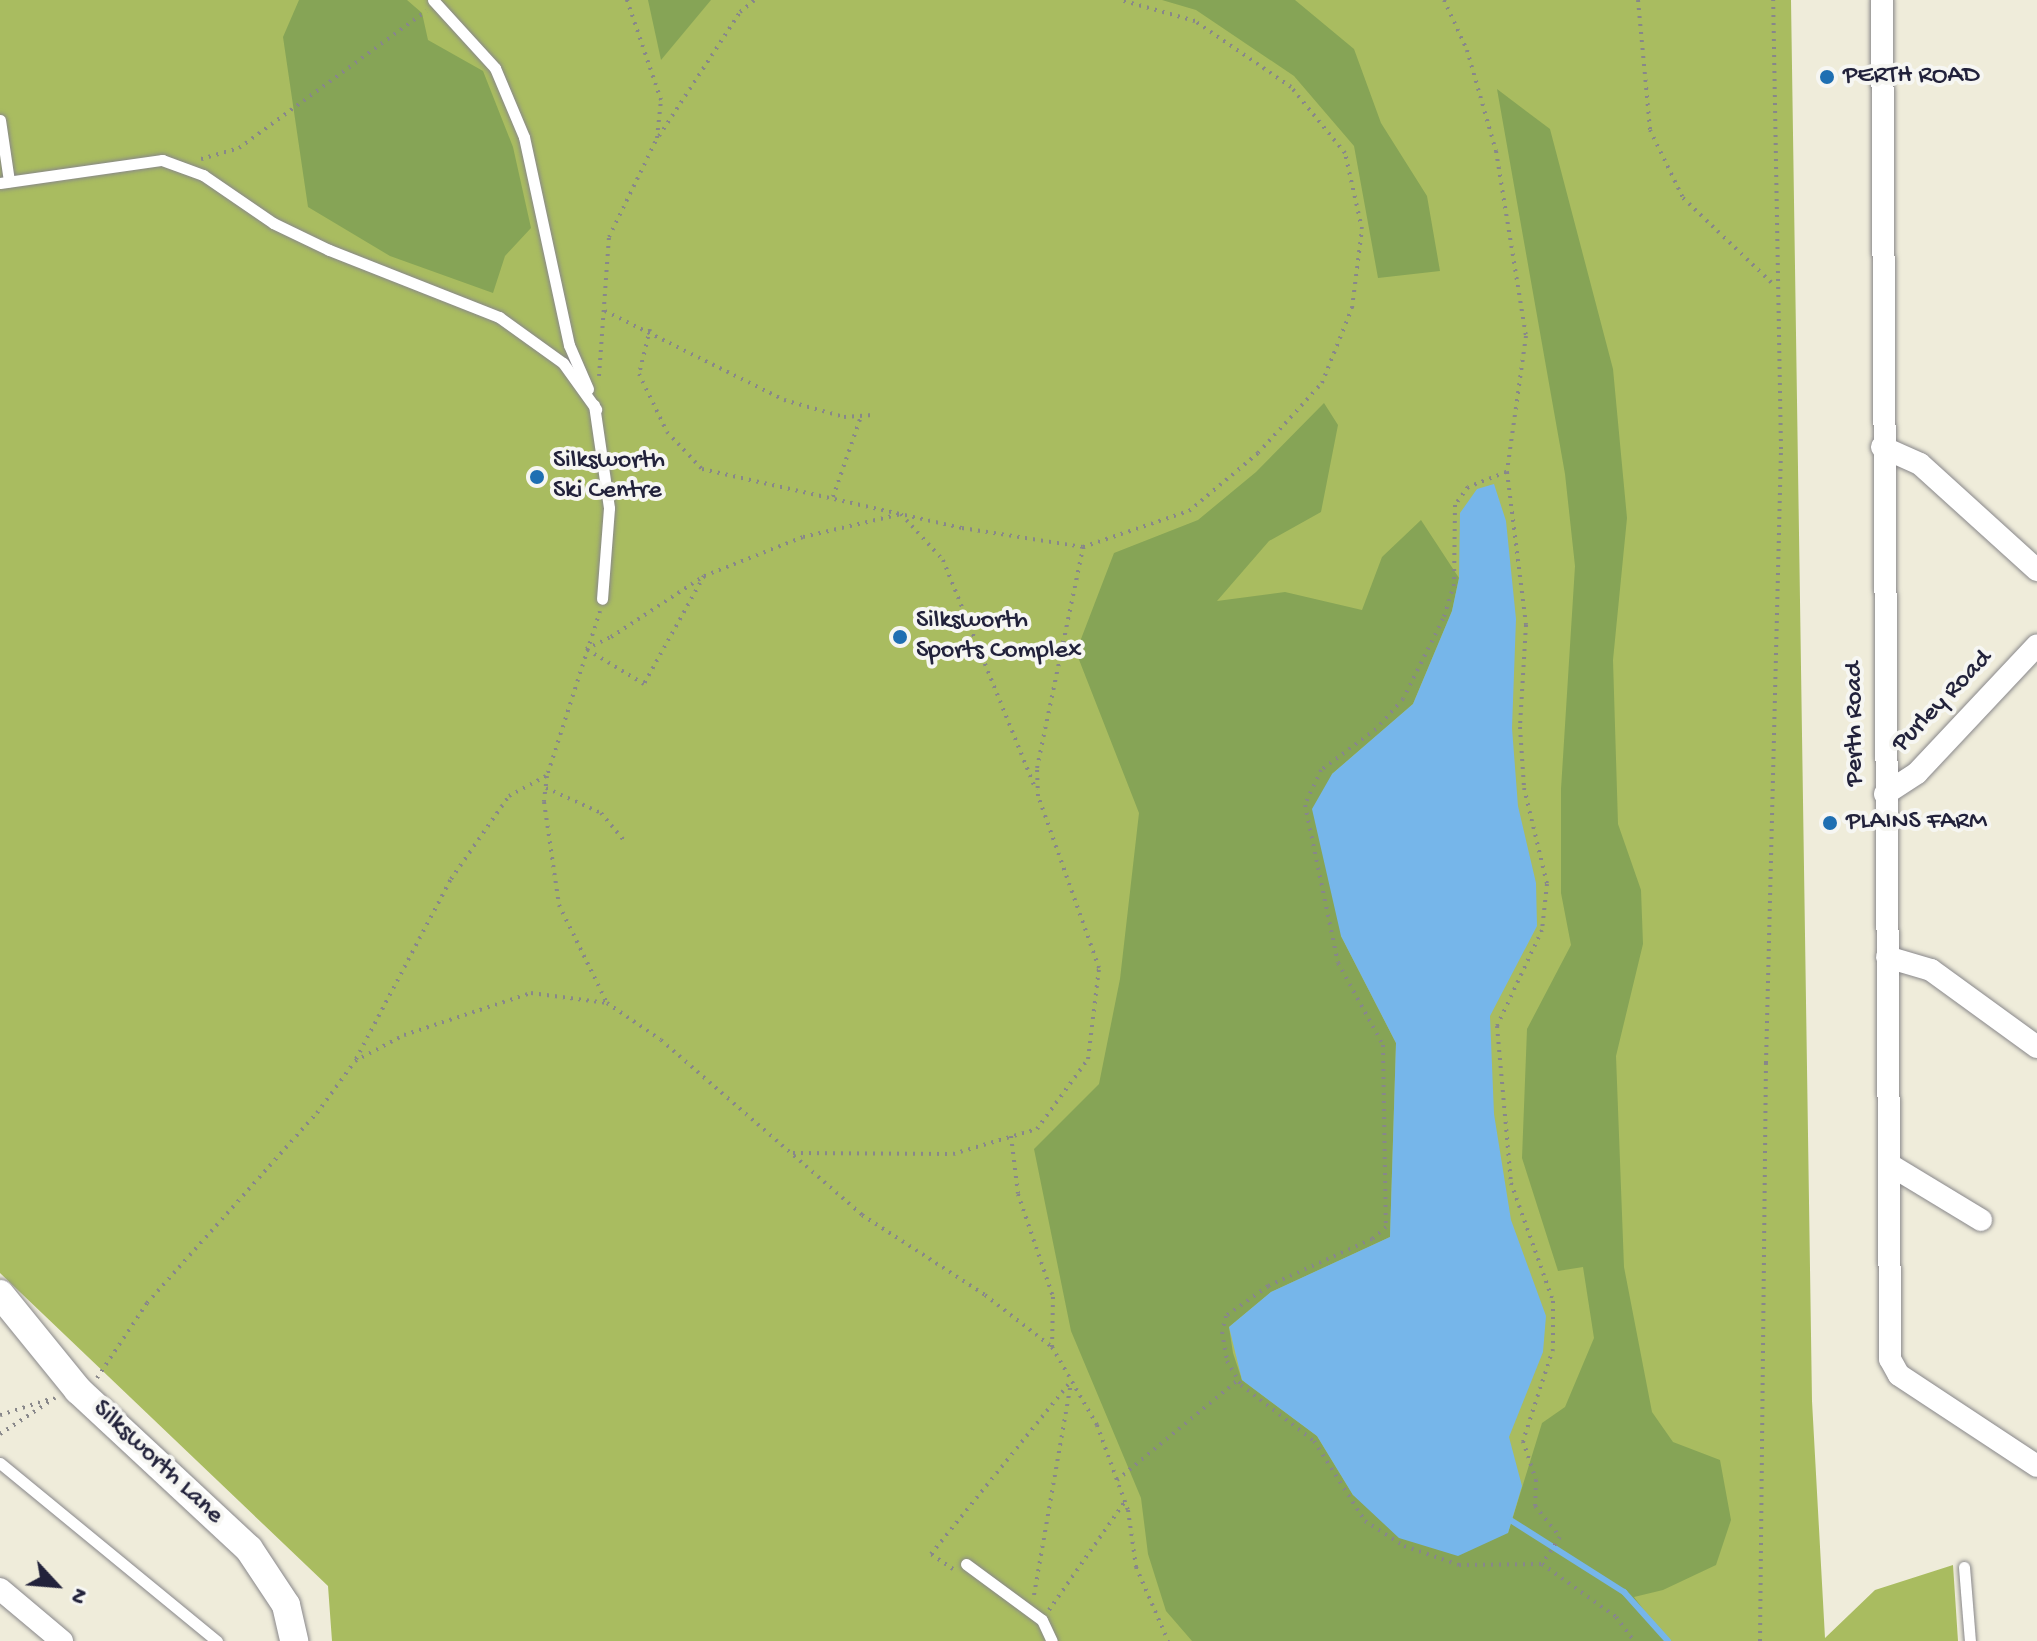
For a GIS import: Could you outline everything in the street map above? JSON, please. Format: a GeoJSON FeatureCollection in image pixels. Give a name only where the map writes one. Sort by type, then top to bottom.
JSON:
{"type":"FeatureCollection","features":[{"type":"Feature","properties":{"kind":"street","name":"Perth Road"},"geometry":{"type":"LineString","coordinates":[[1882,0],[1882,447],[1892,1166],[1890,1359],[1899,1375],[2037,1466]]}},
{"type":"Feature","properties":{"kind":"street"},"geometry":{"type":"LineString","coordinates":[[1882,447],[1920,464],[2037,570]]}},
{"type":"Feature","properties":{"kind":"street","name":"Purley Road"},"geometry":{"type":"LineString","coordinates":[[1885,794],[1917,773],[2037,645]]}},
{"type":"Feature","properties":{"kind":"street"},"geometry":{"type":"LineString","coordinates":[[1887,957],[1931,970],[2037,1047]]}},
{"type":"Feature","properties":{"kind":"street"},"geometry":{"type":"LineString","coordinates":[[1892,1166],[1981,1220]]}},
{"type":"Feature","properties":{"kind":"street","name":"Silksworth Lane"},"geometry":{"type":"LineString","coordinates":[[0,1294],[78,1390],[249,1549],[286,1605],[294,1641]]}},
{"type":"Feature","properties":{"kind":"street"},"geometry":{"type":"LineString","coordinates":[[0,1589],[62,1641]]}},
{"type":"Feature","properties":{"kind":"lane"},"geometry":{"type":"LineString","coordinates":[[434,2],[495,68],[524,137],[569,345],[596,409],[609,508],[602,599]]}},
{"type":"Feature","properties":{"kind":"lane"},"geometry":{"type":"LineString","coordinates":[[0,120],[4,182],[162,160],[178,165],[329,250],[499,317],[563,363],[596,409]]}},
{"type":"Feature","properties":{"kind":"lane"},"geometry":{"type":"LineString","coordinates":[[0,1463],[217,1641]]}},
{"type":"Feature","properties":{"kind":"lane"},"geometry":{"type":"LineString","coordinates":[[966,1564],[1042,1620],[1052,1641]]}},
{"type":"Feature","properties":{"kind":"lane"},"geometry":{"type":"LineString","coordinates":[[1964,1567],[1970,1641]]}},
{"type":"Feature","properties":{"kind":"path"},"geometry":{"type":"LineString","coordinates":[[627,0],[661,100],[657,138]]}},
{"type":"Feature","properties":{"kind":"path"},"geometry":{"type":"LineString","coordinates":[[596,409],[609,237],[657,138],[740,12],[755,0]]}},
{"type":"Feature","properties":{"kind":"path"},"geometry":{"type":"LineString","coordinates":[[650,329],[639,374],[667,432],[702,469],[901,514],[1083,547],[1189,511],[1258,453],[1322,383],[1352,308],[1362,229],[1345,153],[1291,87],[1195,21],[1121,0]]}},
{"type":"Feature","properties":{"kind":"path"},"geometry":{"type":"LineString","coordinates":[[1444,0],[1467,50],[1484,108],[1517,252],[1526,336],[1507,472],[1526,625],[1520,727],[1524,788],[1547,884],[1542,930],[1497,1026],[1511,1183],[1553,1301],[1553,1349],[1523,1441],[1536,1480],[1535,1506],[1558,1539],[1542,1564]]}},
{"type":"Feature","properties":{"kind":"path"},"geometry":{"type":"LineString","coordinates":[[1638,0],[1650,130],[1670,171],[1705,224],[1777,287]]}},
{"type":"Feature","properties":{"kind":"path"},"geometry":{"type":"LineString","coordinates":[[1760,1641],[1765,1094],[1781,449],[1773,0]]}},
{"type":"Feature","properties":{"kind":"path"},"geometry":{"type":"LineString","coordinates":[[178,165],[239,148],[434,2]]}},
{"type":"Feature","properties":{"kind":"path"},"geometry":{"type":"LineString","coordinates":[[605,311],[650,329],[784,400],[844,417],[873,415]]}},
{"type":"Feature","properties":{"kind":"path"},"geometry":{"type":"LineString","coordinates":[[833,498],[861,416]]}},
{"type":"Feature","properties":{"kind":"path"},"geometry":{"type":"LineString","coordinates":[[1507,472],[1492,473],[1468,487],[1455,505],[1454,584],[1403,699],[1312,780],[1305,805],[1338,963],[1383,1045],[1389,1219],[1372,1239],[1268,1286],[1226,1316],[1225,1355],[1238,1380],[1314,1441],[1365,1521],[1404,1546],[1459,1565],[1542,1564],[1616,1617],[1634,1641]]}},
{"type":"Feature","properties":{"kind":"path"},"geometry":{"type":"LineString","coordinates":[[586,649],[704,576],[803,537],[901,514]]}},
{"type":"Feature","properties":{"kind":"path"},"geometry":{"type":"LineString","coordinates":[[791,1153],[953,1154],[1037,1129],[1088,1059],[1099,968],[1038,796],[943,560],[901,514]]}},
{"type":"Feature","properties":{"kind":"path"},"geometry":{"type":"LineString","coordinates":[[1038,796],[1037,768],[1083,547]]}},
{"type":"Feature","properties":{"kind":"path"},"geometry":{"type":"LineString","coordinates":[[586,649],[644,684],[704,576]]}},
{"type":"Feature","properties":{"kind":"path"},"geometry":{"type":"LineString","coordinates":[[602,599],[547,776],[546,788],[559,905],[607,1003]]}},
{"type":"Feature","properties":{"kind":"path"},"geometry":{"type":"LineString","coordinates":[[91,1386],[147,1303],[317,1113],[355,1061],[451,879],[509,796],[547,776]]}},
{"type":"Feature","properties":{"kind":"path"},"geometry":{"type":"LineString","coordinates":[[546,788],[601,813],[625,842]]}},
{"type":"Feature","properties":{"kind":"path"},"geometry":{"type":"LineString","coordinates":[[355,1061],[404,1035],[531,993],[607,1003],[661,1040],[862,1215],[985,1295],[1052,1347],[1097,1425],[1125,1502],[1136,1567],[1168,1641]]}},
{"type":"Feature","properties":{"kind":"path"},"geometry":{"type":"LineString","coordinates":[[1011,1136],[1018,1194],[1053,1297],[1052,1347]]}},
{"type":"Feature","properties":{"kind":"path"},"geometry":{"type":"LineString","coordinates":[[1117,1480],[1238,1380]]}},
{"type":"Feature","properties":{"kind":"path"},"geometry":{"type":"LineString","coordinates":[[966,1564],[957,1572],[931,1554],[1071,1381]]}},
{"type":"Feature","properties":{"kind":"path"},"geometry":{"type":"LineString","coordinates":[[1032,1612],[1071,1381]]}},
{"type":"Feature","properties":{"kind":"path"},"geometry":{"type":"LineString","coordinates":[[0,1415],[56,1397],[0,1434]]}},
{"type":"Feature","properties":{"kind":"path"},"geometry":{"type":"LineString","coordinates":[[1042,1620],[1125,1502]]}},
{"type":"Feature","properties":{"kind":"green space","name":"Silksworth Sports Complex"},"geometry":{"type":"Polygon","coordinates":[[[0,0],[1791,0],[1812,1401],[1825,1638],[1875,1590],[1953,1565],[1958,1641],[332,1641],[328,1586],[0,1273],[0,0]]]}},
{"type":"Feature","properties":{"kind":"green space"},"geometry":{"type":"Polygon","coordinates":[[[299,0],[407,0],[422,13],[428,40],[483,71],[513,147],[531,228],[505,256],[493,293],[390,256],[308,207],[283,37],[299,0]]]}},
{"type":"Feature","properties":{"kind":"green space"},"geometry":{"type":"Polygon","coordinates":[[[648,0],[711,0],[661,60],[648,0]]]}},
{"type":"Feature","properties":{"kind":"green space"},"geometry":{"type":"Polygon","coordinates":[[[1162,0],[1295,0],[1354,49],[1381,123],[1427,196],[1440,271],[1378,278],[1354,146],[1294,76],[1196,10],[1162,0]]]}},
{"type":"Feature","properties":{"kind":"green space"},"geometry":{"type":"Polygon","coordinates":[[[1497,89],[1550,129],[1613,369],[1627,518],[1613,660],[1618,824],[1641,890],[1643,944],[1616,1056],[1624,1267],[1652,1412],[1673,1442],[1720,1460],[1731,1520],[1716,1565],[1663,1590],[1634,1597],[1667,1641],[1192,1641],[1166,1611],[1148,1554],[1141,1498],[1071,1331],[1034,1149],[1099,1084],[1120,979],[1139,813],[1076,652],[1114,553],[1198,520],[1256,472],[1324,403],[1338,425],[1321,512],[1269,541],[1217,601],[1285,592],[1362,610],[1382,557],[1421,520],[1459,578],[1452,611],[1413,704],[1332,774],[1341,936],[1396,1043],[1390,1237],[1271,1292],[1229,1327],[1233,1353],[1242,1380],[1317,1436],[1353,1495],[1508,1533],[1542,1423],[1565,1407],[1594,1338],[1583,1267],[1558,1271],[1522,1158],[1527,1029],[1571,945],[1561,893],[1561,789],[1575,566],[1565,474],[1497,89]]]}},
{"type":"Feature","properties":{"kind":"water"},"geometry":{"type":"Polygon","coordinates":[[[1494,484],[1506,521],[1516,619],[1512,728],[1518,806],[1536,883],[1537,926],[1490,1016],[1494,1114],[1511,1220],[1546,1316],[1543,1352],[1509,1437],[1522,1486],[1508,1533],[1458,1556],[1399,1538],[1353,1495],[1317,1436],[1242,1380],[1229,1327],[1271,1292],[1390,1237],[1396,1043],[1341,936],[1312,809],[1332,774],[1413,704],[1452,611],[1459,578],[1460,513],[1477,489],[1494,484]]]}},
{"type":"Feature","properties":{"kind":"waterway"},"geometry":{"type":"LineString","coordinates":[[1512,1521],[1624,1592],[1668,1641]]}},
{"type":"Feature","properties":{"kind":"place","name":"PERTH ROAD"},"geometry":{"type":"Point","coordinates":[1827,77]}},
{"type":"Feature","properties":{"kind":"place","name":"Silksworth Ski Centre"},"geometry":{"type":"Point","coordinates":[537,477]}},
{"type":"Feature","properties":{"kind":"place","name":"Silksworth Sports Complex"},"geometry":{"type":"Point","coordinates":[900,637]}},
{"type":"Feature","properties":{"kind":"place","name":"PLAINS FARM"},"geometry":{"type":"Point","coordinates":[1830,823]}}]}
